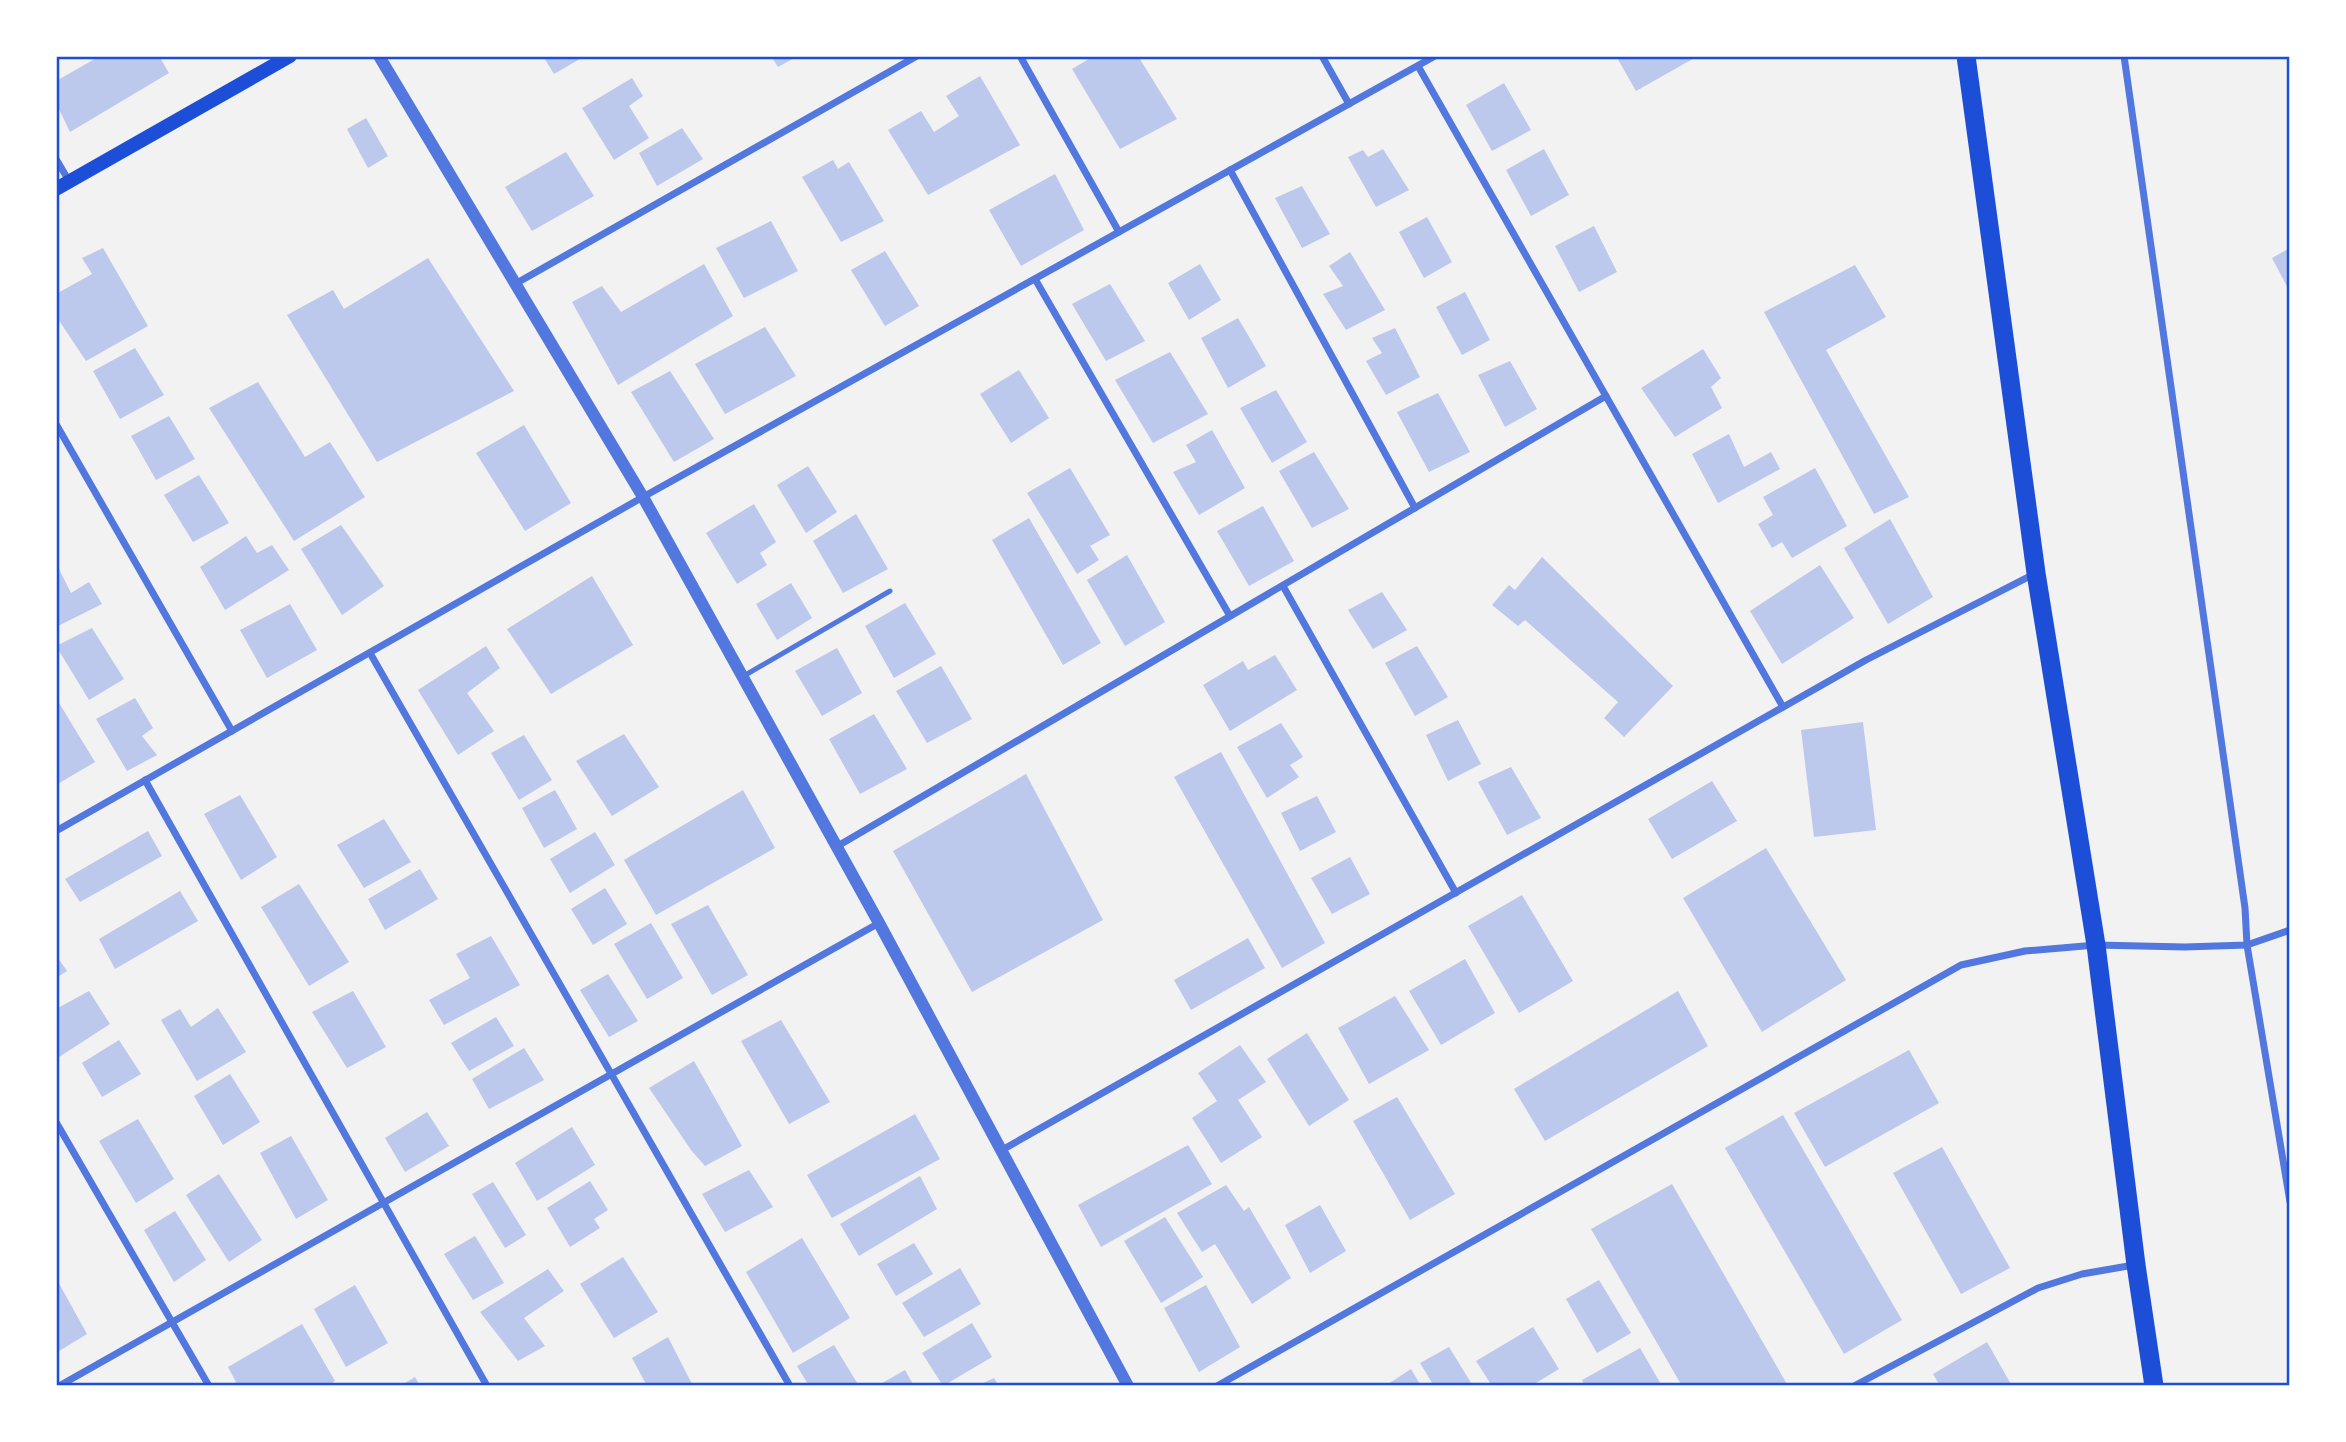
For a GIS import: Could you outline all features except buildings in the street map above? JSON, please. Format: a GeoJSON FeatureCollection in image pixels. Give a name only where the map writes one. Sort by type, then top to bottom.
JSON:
{"type":"FeatureCollection","features":[{"type":"Feature","properties":{"kind":"highway"},"geometry":{"type":"LineString","coordinates":[[1966,56],[2036,573],[2095,945],[2154,1386]]}},
{"type":"Feature","properties":{"kind":"main road"},"geometry":{"type":"LineString","coordinates":[[62,185],[290,56]]}},
{"type":"Feature","properties":{"kind":"street"},"geometry":{"type":"LineString","coordinates":[[379,56],[643,497],[879,923],[1128,1386]]}},
{"type":"Feature","properties":{"kind":"street"},"geometry":{"type":"LineString","coordinates":[[515,284],[917,56]]}},
{"type":"Feature","properties":{"kind":"street"},"geometry":{"type":"LineString","coordinates":[[1020,56],[1119,232]]}},
{"type":"Feature","properties":{"kind":"street"},"geometry":{"type":"LineString","coordinates":[[1322,56],[1349,104]]}},
{"type":"Feature","properties":{"kind":"street"},"geometry":{"type":"LineString","coordinates":[[56,831],[643,497],[1436,56]]}},
{"type":"Feature","properties":{"kind":"street"},"geometry":{"type":"LineString","coordinates":[[2124,56],[2245,908],[2247,945],[2290,1202]]}},
{"type":"Feature","properties":{"kind":"street"},"geometry":{"type":"LineString","coordinates":[[1418,65],[1783,707]]}},
{"type":"Feature","properties":{"kind":"street"},"geometry":{"type":"LineString","coordinates":[[56,159],[62,185]]}},
{"type":"Feature","properties":{"kind":"street"},"geometry":{"type":"LineString","coordinates":[[1230,170],[1415,508]]}},
{"type":"Feature","properties":{"kind":"street"},"geometry":{"type":"LineString","coordinates":[[1035,279],[1230,616]]}},
{"type":"Feature","properties":{"kind":"street"},"geometry":{"type":"LineString","coordinates":[[836,846],[1606,396]]}},
{"type":"Feature","properties":{"kind":"street"},"geometry":{"type":"LineString","coordinates":[[56,424],[232,731]]}},
{"type":"Feature","properties":{"kind":"street"},"geometry":{"type":"LineString","coordinates":[[1002,1150],[1866,660],[2036,573]]}},
{"type":"Feature","properties":{"kind":"street"},"geometry":{"type":"LineString","coordinates":[[1283,586],[1456,892]]}},
{"type":"Feature","properties":{"kind":"street"},"geometry":{"type":"LineString","coordinates":[[370,653],[790,1386]]}},
{"type":"Feature","properties":{"kind":"street"},"geometry":{"type":"LineString","coordinates":[[145,780],[487,1386]]}},
{"type":"Feature","properties":{"kind":"street"},"geometry":{"type":"LineString","coordinates":[[59,1386],[879,923]]}},
{"type":"Feature","properties":{"kind":"street"},"geometry":{"type":"LineString","coordinates":[[1217,1386],[1961,965],[2025,951],[2095,945],[2247,945],[2290,930]]}},
{"type":"Feature","properties":{"kind":"street"},"geometry":{"type":"LineString","coordinates":[[56,1122],[209,1386]]}},
{"type":"Feature","properties":{"kind":"street"},"geometry":{"type":"LineString","coordinates":[[1854,1386],[2038,1288],[2082,1274],[2136,1265]]}},
{"type":"Feature","properties":{"kind":"lane"},"geometry":{"type":"LineString","coordinates":[[742,677],[890,591]]}}]}
